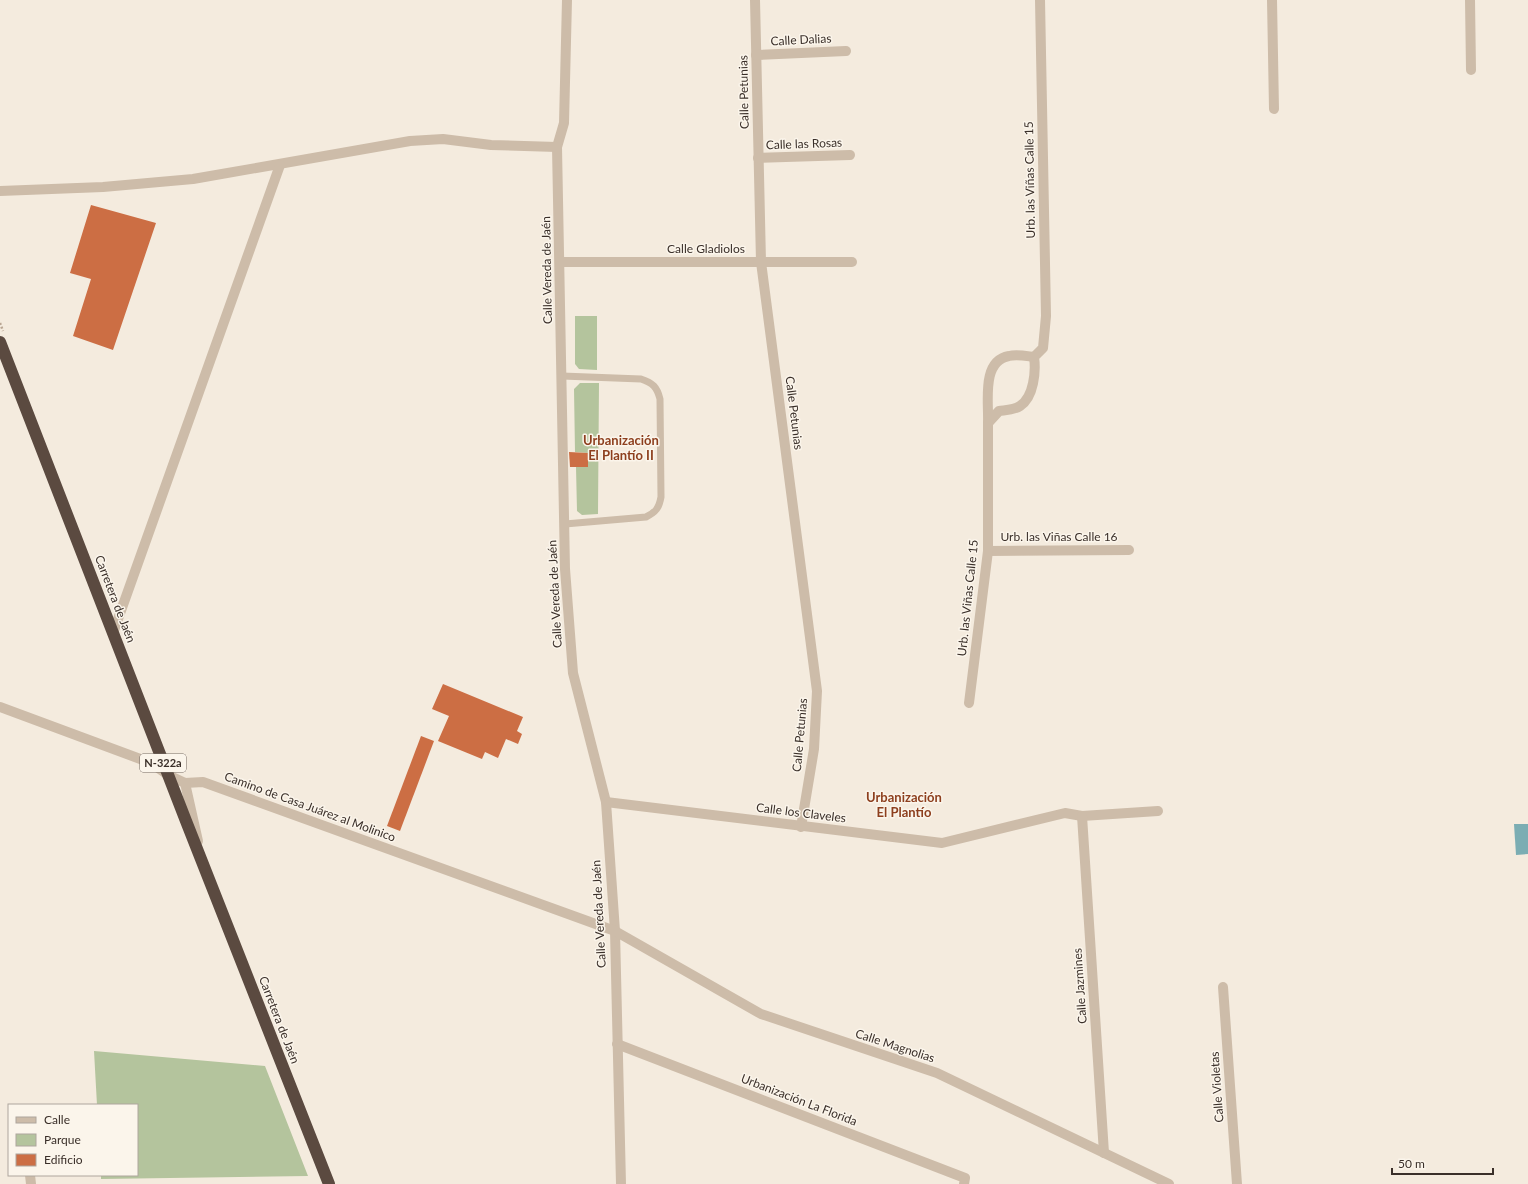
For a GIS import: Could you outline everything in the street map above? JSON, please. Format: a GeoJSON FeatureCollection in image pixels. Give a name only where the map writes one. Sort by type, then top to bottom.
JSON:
{"type":"FeatureCollection","features":[{"type":"Feature","properties":{"kind":"highway","name":"Carretera de Jaén"},"geometry":{"type":"LineString","coordinates":[[1,348],[329,1184]]}},
{"type":"Feature","properties":{"kind":"street","name":"Calle Vereda de Jaén"},"geometry":{"type":"LineString","coordinates":[[567,0],[564,123],[557,147],[565,569],[573,673],[606,802],[615,930],[621,1184]]}},
{"type":"Feature","properties":{"kind":"street","name":"Calle Petunias"},"geometry":{"type":"LineString","coordinates":[[755,0],[758,158],[762,262],[817,691],[814,748],[801,826]]}},
{"type":"Feature","properties":{"kind":"street","name":"Urb. las Viñas Calle 15"},"geometry":{"type":"LineString","coordinates":[[969,703],[988,551],[989,377],[993,366],[999,360],[1009,356],[1034,357],[1043,348],[1046,316],[1040,0]]}},
{"type":"Feature","properties":{"kind":"street"},"geometry":{"type":"LineString","coordinates":[[1272,0],[1274,109]]}},
{"type":"Feature","properties":{"kind":"street"},"geometry":{"type":"LineString","coordinates":[[1470,0],[1471,70]]}},
{"type":"Feature","properties":{"kind":"street","name":"Calle Dalias"},"geometry":{"type":"LineString","coordinates":[[756,55],[846,51]]}},
{"type":"Feature","properties":{"kind":"street"},"geometry":{"type":"LineString","coordinates":[[0,191],[103,187],[193,179],[280,165],[410,141],[443,139],[491,145],[557,147]]}},
{"type":"Feature","properties":{"kind":"street","name":"Calle las Rosas"},"geometry":{"type":"LineString","coordinates":[[758,158],[850,155]]}},
{"type":"Feature","properties":{"kind":"street"},"geometry":{"type":"LineString","coordinates":[[113,633],[280,165]]}},
{"type":"Feature","properties":{"kind":"street","name":"Calle Gladiolos"},"geometry":{"type":"LineString","coordinates":[[560,262],[852,262]]}},
{"type":"Feature","properties":{"kind":"street"},"geometry":{"type":"LineString","coordinates":[[988,423],[999,411],[1010,410],[1021,406],[1029,394],[1036,369],[1034,357]]}},
{"type":"Feature","properties":{"kind":"street","name":"Urb. las Viñas Calle 16"},"geometry":{"type":"LineString","coordinates":[[988,551],[1129,550]]}},
{"type":"Feature","properties":{"kind":"street","name":"Camino de Casa Juárez al Molinico"},"geometry":{"type":"LineString","coordinates":[[0,707],[151,763],[168,775],[185,783],[203,782],[615,930]]}},
{"type":"Feature","properties":{"kind":"street","name":"Carretera de Jaén"},"geometry":{"type":"LineString","coordinates":[[185,783],[204,866]]}},
{"type":"Feature","properties":{"kind":"street","name":"Calle los Claveles"},"geometry":{"type":"LineString","coordinates":[[606,802],[942,843],[1065,813],[1082,816],[1158,811]]}},
{"type":"Feature","properties":{"kind":"street","name":"Calle Jazmines"},"geometry":{"type":"LineString","coordinates":[[1082,816],[1104,1153]]}},
{"type":"Feature","properties":{"kind":"street","name":"Calle Magnolias"},"geometry":{"type":"LineString","coordinates":[[615,930],[761,1014],[937,1073],[1169,1184]]}},
{"type":"Feature","properties":{"kind":"street","name":"Calle Violetas"},"geometry":{"type":"LineString","coordinates":[[1223,987],[1237,1184]]}},
{"type":"Feature","properties":{"kind":"street","name":"Urbanización La Florida"},"geometry":{"type":"LineString","coordinates":[[617,1044],[965,1178],[964,1184]]}},
{"type":"Feature","properties":{"kind":"lane"},"geometry":{"type":"LineString","coordinates":[[562,376],[642,380],[651,383],[658,389],[660,399],[661,497],[659,507],[654,513],[646,517],[565,524]]}},
{"type":"Feature","properties":{"kind":"green space"},"geometry":{"type":"Polygon","coordinates":[[[575,316],[597,316],[597,370],[579,369],[575,364],[575,316]]]}},
{"type":"Feature","properties":{"kind":"green space"},"geometry":{"type":"Polygon","coordinates":[[[580,383],[599,383],[598,514],[582,515],[577,511],[576,467],[588,467],[588,453],[575,452],[574,389],[580,383]]]}},
{"type":"Feature","properties":{"kind":"green space"},"geometry":{"type":"Polygon","coordinates":[[[94,1051],[265,1066],[308,1176],[101,1179],[101,1176],[138,1176],[138,1104],[97,1104],[94,1051]]]}},
{"type":"Feature","properties":{"kind":"water"},"geometry":{"type":"Polygon","coordinates":[[[1514,824],[1528,824],[1528,854],[1516,855],[1514,824]]]}},
{"type":"Feature","properties":{"kind":"building"},"geometry":{"type":"Polygon","coordinates":[[[91,205],[156,223],[113,350],[73,336],[91,279],[70,273],[91,205]]]}},
{"type":"Feature","properties":{"kind":"building"},"geometry":{"type":"Polygon","coordinates":[[[569,452],[588,453],[588,467],[570,467],[569,452]]]}},
{"type":"Feature","properties":{"kind":"building"},"geometry":{"type":"Polygon","coordinates":[[[443,684],[523,717],[517,731],[522,734],[518,744],[506,739],[498,758],[485,752],[482,759],[438,741],[449,716],[432,709],[443,684]]]}},
{"type":"Feature","properties":{"kind":"building"},"geometry":{"type":"Polygon","coordinates":[[[421,736],[434,741],[400,831],[387,826],[421,736]]]}},
{"type":"Feature","properties":{"kind":"district","name":"Urbanización El Plantío II"},"geometry":{"type":"Point","coordinates":[621,448]}},
{"type":"Feature","properties":{"kind":"district","name":"Urbanización El Plantío"},"geometry":{"type":"Point","coordinates":[904,804]}}]}
